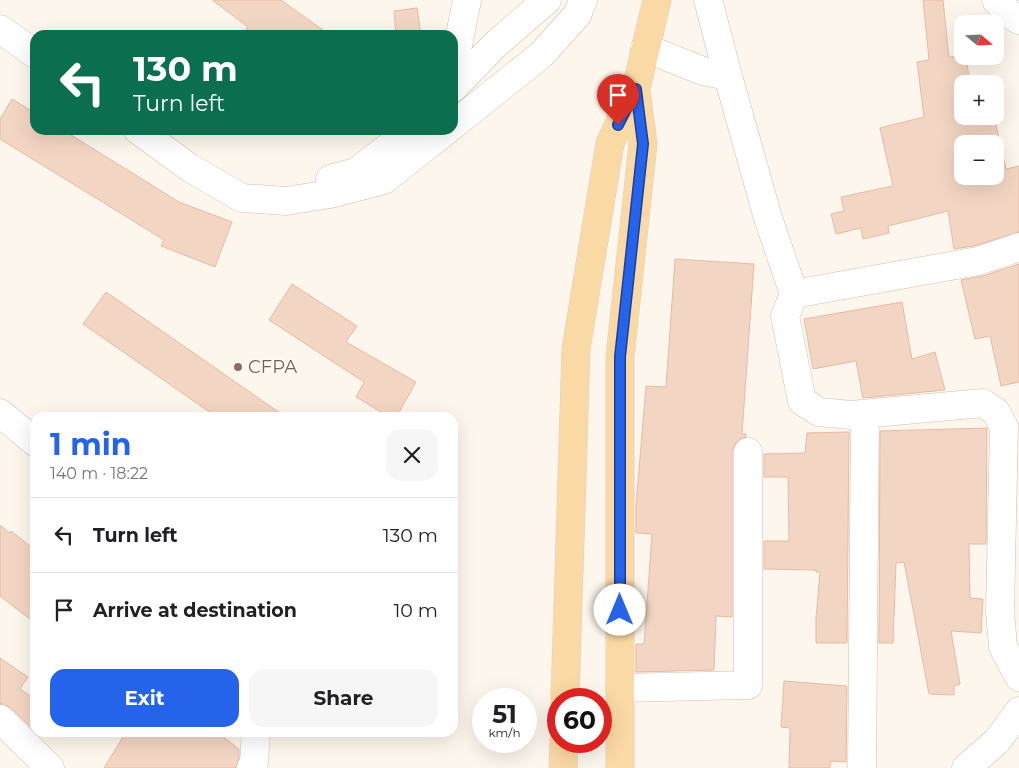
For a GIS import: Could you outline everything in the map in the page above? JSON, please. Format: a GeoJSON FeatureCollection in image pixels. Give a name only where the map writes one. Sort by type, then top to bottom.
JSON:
{"type":"FeatureCollection","features":[{"type":"Feature","properties":{"kind":"main road"},"geometry":{"type":"LineString","coordinates":[[565,688],[576,349],[610,143],[636,89],[657,0]]}},
{"type":"Feature","properties":{"kind":"main road"},"geometry":{"type":"LineString","coordinates":[[620,768],[620,357],[643,144],[636,89]]}},
{"type":"Feature","properties":{"kind":"main road"},"geometry":{"type":"LineString","coordinates":[[563,768],[564,753]]}},
{"type":"Feature","properties":{"kind":"street"},"geometry":{"type":"LineString","coordinates":[[458,45],[467,0]]}},
{"type":"Feature","properties":{"kind":"street"},"geometry":{"type":"LineString","coordinates":[[458,83],[497,43],[547,0]]}},
{"type":"Feature","properties":{"kind":"street"},"geometry":{"type":"LineString","coordinates":[[458,112],[541,55],[577,15],[583,0]]}},
{"type":"Feature","properties":{"kind":"street"},"geometry":{"type":"LineString","coordinates":[[708,0],[768,218],[794,294],[785,316],[802,401],[819,412],[852,415],[983,403],[996,412],[1004,427],[1001,620],[1004,647],[1019,678]]}},
{"type":"Feature","properties":{"kind":"street"},"geometry":{"type":"LineString","coordinates":[[996,0],[1019,20]]}},
{"type":"Feature","properties":{"kind":"street"},"geometry":{"type":"LineString","coordinates":[[0,29],[30,50]]}},
{"type":"Feature","properties":{"kind":"street"},"geometry":{"type":"LineString","coordinates":[[645,48],[703,71],[728,76]]}},
{"type":"Feature","properties":{"kind":"street"},"geometry":{"type":"LineString","coordinates":[[145,135],[190,168],[242,198],[286,201],[322,196],[384,180],[441,135]]}},
{"type":"Feature","properties":{"kind":"street"},"geometry":{"type":"LineString","coordinates":[[190,168],[252,188],[308,184],[356,172],[404,135]]}},
{"type":"Feature","properties":{"kind":"street"},"geometry":{"type":"LineString","coordinates":[[794,294],[978,260],[1019,247]]}},
{"type":"Feature","properties":{"kind":"street"},"geometry":{"type":"LineString","coordinates":[[0,413],[30,438]]}},
{"type":"Feature","properties":{"kind":"street"},"geometry":{"type":"LineString","coordinates":[[862,768],[865,414]]}},
{"type":"Feature","properties":{"kind":"street"},"geometry":{"type":"LineString","coordinates":[[620,688],[748,685],[748,452]]}},
{"type":"Feature","properties":{"kind":"street"},"geometry":{"type":"LineString","coordinates":[[966,768],[997,741],[1019,711]]}},
{"type":"Feature","properties":{"kind":"street"},"geometry":{"type":"LineString","coordinates":[[0,719],[50,768]]}},
{"type":"Feature","properties":{"kind":"street"},"geometry":{"type":"LineString","coordinates":[[251,768],[254,762],[256,737]]}},
{"type":"Feature","properties":{"kind":"building"},"geometry":{"type":"Polygon","coordinates":[[[212,0],[281,0],[323,30],[246,30],[248,27],[212,0]]]}},
{"type":"Feature","properties":{"kind":"building"},"geometry":{"type":"Polygon","coordinates":[[[923,0],[943,0],[949,57],[954,57],[954,65],[967,65],[969,75],[954,75],[954,125],[996,125],[998,135],[954,135],[954,185],[1004,185],[1004,160],[1006,169],[1019,166],[1019,232],[974,246],[954,249],[948,211],[888,226],[889,233],[863,239],[861,228],[836,234],[831,214],[844,211],[841,197],[893,186],[880,128],[924,117],[917,62],[929,60],[923,0]]]}},
{"type":"Feature","properties":{"kind":"building"},"geometry":{"type":"Polygon","coordinates":[[[417,8],[420,30],[396,30],[394,11],[417,8]]]}},
{"type":"Feature","properties":{"kind":"building"},"geometry":{"type":"Polygon","coordinates":[[[12,99],[30,110],[30,135],[71,135],[179,202],[232,222],[215,267],[161,246],[164,240],[0,139],[0,119],[12,99]]]}},
{"type":"Feature","properties":{"kind":"building"},"geometry":{"type":"Polygon","coordinates":[[[675,259],[754,264],[742,434],[746,434],[746,437],[740,439],[735,444],[732,452],[732,617],[716,616],[714,670],[636,672],[636,644],[644,644],[652,534],[636,533],[636,505],[646,386],[666,387],[675,259]]]}},
{"type":"Feature","properties":{"kind":"building"},"geometry":{"type":"Polygon","coordinates":[[[1019,264],[1019,382],[1001,386],[990,336],[975,339],[961,280],[983,276],[1019,264]]]}},
{"type":"Feature","properties":{"kind":"building"},"geometry":{"type":"Polygon","coordinates":[[[292,284],[357,326],[346,342],[416,382],[399,412],[381,412],[356,397],[364,382],[269,320],[292,284]]]}},
{"type":"Feature","properties":{"kind":"building"},"geometry":{"type":"Polygon","coordinates":[[[106,292],[278,412],[209,412],[83,324],[106,292]]]}},
{"type":"Feature","properties":{"kind":"building"},"geometry":{"type":"Polygon","coordinates":[[[902,302],[912,359],[935,352],[945,390],[863,398],[856,361],[813,369],[804,319],[902,302]]]}},
{"type":"Feature","properties":{"kind":"building"},"geometry":{"type":"Polygon","coordinates":[[[987,428],[986,544],[969,544],[970,598],[983,599],[981,633],[951,631],[960,684],[954,686],[954,695],[929,694],[904,562],[896,563],[893,643],[879,643],[880,431],[987,428]]]}},
{"type":"Feature","properties":{"kind":"building"},"geometry":{"type":"Polygon","coordinates":[[[849,432],[847,643],[816,643],[820,572],[816,572],[816,570],[764,569],[764,541],[789,541],[788,477],[764,477],[764,454],[805,453],[807,433],[849,432]]]}},
{"type":"Feature","properties":{"kind":"building"},"geometry":{"type":"Polygon","coordinates":[[[0,525],[30,546],[30,619],[0,596],[0,525]]]}},
{"type":"Feature","properties":{"kind":"building"},"geometry":{"type":"Polygon","coordinates":[[[0,658],[28,677],[20,689],[30,696],[30,726],[11,708],[0,704],[0,658]]]}},
{"type":"Feature","properties":{"kind":"building"},"geometry":{"type":"Polygon","coordinates":[[[784,681],[847,686],[846,762],[831,761],[830,768],[789,768],[790,728],[781,727],[784,681]]]}},
{"type":"Feature","properties":{"kind":"building"},"geometry":{"type":"Polygon","coordinates":[[[123,737],[223,737],[239,749],[236,768],[104,768],[123,737]]]}},
{"type":"Feature","properties":{"kind":"place","name":"CFPA"},"geometry":{"type":"Point","coordinates":[238,367]}},
{"type":"Feature","properties":{"kind":"route"},"geometry":{"type":"LineString","coordinates":[[618,125],[636,89],[643,144],[620,357],[620,610]]}}]}
